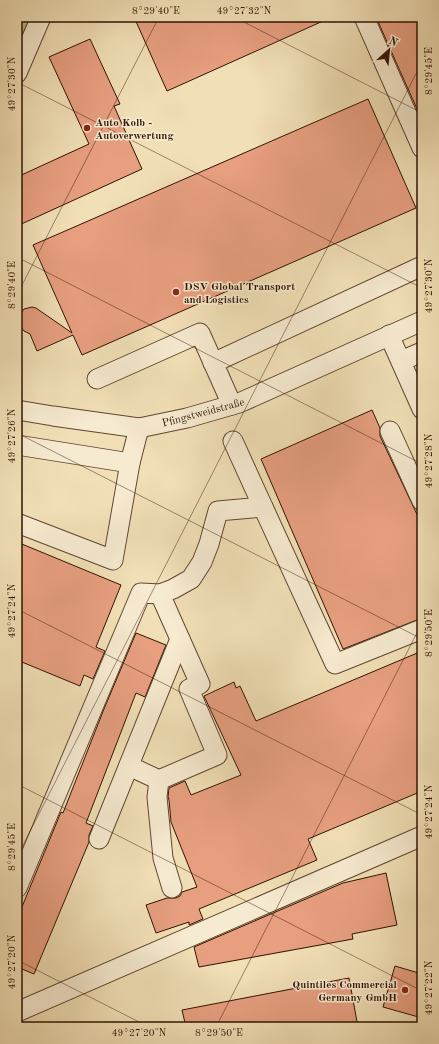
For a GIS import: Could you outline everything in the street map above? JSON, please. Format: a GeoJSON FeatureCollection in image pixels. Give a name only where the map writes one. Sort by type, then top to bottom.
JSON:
{"type":"FeatureCollection","features":[{"type":"Feature","properties":{"kind":"street"},"geometry":{"type":"LineString","coordinates":[[17,73],[41,17]]}},
{"type":"Feature","properties":{"kind":"street"},"geometry":{"type":"LineString","coordinates":[[364,17],[422,148]]}},
{"type":"Feature","properties":{"kind":"street"},"geometry":{"type":"LineString","coordinates":[[213,363],[422,266]]}},
{"type":"Feature","properties":{"kind":"street","name":"Pfingstweidstraße"},"geometry":{"type":"LineString","coordinates":[[17,410],[134,428],[187,418],[232,405],[422,321]]}},
{"type":"Feature","properties":{"kind":"street"},"geometry":{"type":"LineString","coordinates":[[97,379],[200,333],[232,405]]}},
{"type":"Feature","properties":{"kind":"street"},"geometry":{"type":"LineString","coordinates":[[389,336],[422,409]]}},
{"type":"Feature","properties":{"kind":"street"},"geometry":{"type":"LineString","coordinates":[[401,361],[422,352]]}},
{"type":"Feature","properties":{"kind":"street"},"geometry":{"type":"LineString","coordinates":[[17,523],[113,560],[130,463],[134,428]]}},
{"type":"Feature","properties":{"kind":"street"},"geometry":{"type":"LineString","coordinates":[[390,431],[422,501]]}},
{"type":"Feature","properties":{"kind":"street"},"geometry":{"type":"LineString","coordinates":[[233,441],[336,664],[422,629]]}},
{"type":"Feature","properties":{"kind":"street"},"geometry":{"type":"LineString","coordinates":[[17,445],[130,463]]}},
{"type":"Feature","properties":{"kind":"street"},"geometry":{"type":"LineString","coordinates":[[17,888],[141,593],[160,594],[174,589],[191,579],[202,562],[209,544],[218,511],[263,507]]}},
{"type":"Feature","properties":{"kind":"street"},"geometry":{"type":"LineString","coordinates":[[129,766],[159,780],[217,755],[189,689],[200,684],[160,594]]}},
{"type":"Feature","properties":{"kind":"street"},"geometry":{"type":"LineString","coordinates":[[99,839],[180,640]]}},
{"type":"Feature","properties":{"kind":"street"},"geometry":{"type":"LineString","coordinates":[[159,780],[157,797],[162,858],[172,888]]}},
{"type":"Feature","properties":{"kind":"street"},"geometry":{"type":"LineString","coordinates":[[17,1012],[422,836]]}},
{"type":"Feature","properties":{"kind":"green space"},"geometry":{"type":"Polygon","coordinates":[[[17,17],[30,17],[17,47],[17,17]]]}},
{"type":"Feature","properties":{"kind":"building"},"geometry":{"type":"Polygon","coordinates":[[[134,17],[332,17],[167,91],[134,17]]]}},
{"type":"Feature","properties":{"kind":"building"},"geometry":{"type":"Polygon","coordinates":[[[376,17],[422,17],[422,120],[400,71],[376,17]]]}},
{"type":"Feature","properties":{"kind":"building"},"geometry":{"type":"Polygon","coordinates":[[[90,39],[120,104],[114,106],[142,169],[17,226],[17,177],[89,144],[49,57],[90,39]]]}},
{"type":"Feature","properties":{"kind":"building"},"geometry":{"type":"Polygon","coordinates":[[[368,99],[416,208],[82,355],[73,335],[37,351],[30,334],[24,331],[19,325],[18,316],[24,309],[32,307],[36,308],[72,333],[33,245],[368,99]]]}},
{"type":"Feature","properties":{"kind":"building"},"geometry":{"type":"Polygon","coordinates":[[[372,410],[380,428],[380,436],[422,525],[422,618],[343,649],[261,459],[372,410]]]}},
{"type":"Feature","properties":{"kind":"building"},"geometry":{"type":"Polygon","coordinates":[[[17,542],[121,585],[96,647],[105,651],[93,679],[84,675],[80,686],[17,660],[17,542]]]}},
{"type":"Feature","properties":{"kind":"building"},"geometry":{"type":"Polygon","coordinates":[[[136,633],[166,645],[145,697],[136,693],[86,823],[93,826],[89,835],[89,842],[34,974],[17,967],[17,919],[61,812],[63,813],[136,633]]]}},
{"type":"Feature","properties":{"kind":"building"},"geometry":{"type":"Polygon","coordinates":[[[422,651],[422,791],[308,839],[317,860],[199,909],[203,919],[189,925],[189,922],[156,933],[146,905],[167,898],[176,898],[180,896],[182,892],[197,887],[171,822],[168,797],[169,788],[185,781],[191,795],[241,775],[204,696],[234,682],[236,688],[240,686],[256,721],[422,651]]]}},
{"type":"Feature","properties":{"kind":"building"},"geometry":{"type":"Polygon","coordinates":[[[386,873],[397,925],[352,934],[353,939],[199,967],[194,947],[343,883],[386,873]]]}},
{"type":"Feature","properties":{"kind":"building","name":"Quintiles Commercial Germany GmbH"},"geometry":{"type":"Polygon","coordinates":[[[395,966],[422,974],[422,1018],[383,1007],[395,966]]]}},
{"type":"Feature","properties":{"kind":"building"},"geometry":{"type":"Polygon","coordinates":[[[349,978],[358,1027],[186,1027],[182,1010],[349,978]]]}},
{"type":"Feature","properties":{"kind":"place","name":"Auto Kolb - Autoverwertung"},"geometry":{"type":"Point","coordinates":[87,128]}},
{"type":"Feature","properties":{"kind":"place","name":"DSV Global Transport and Logistics"},"geometry":{"type":"Point","coordinates":[176,292]}},
{"type":"Feature","properties":{"kind":"place","name":"Quintiles Commercial Germany GmbH"},"geometry":{"type":"Point","coordinates":[405,990]}}]}
